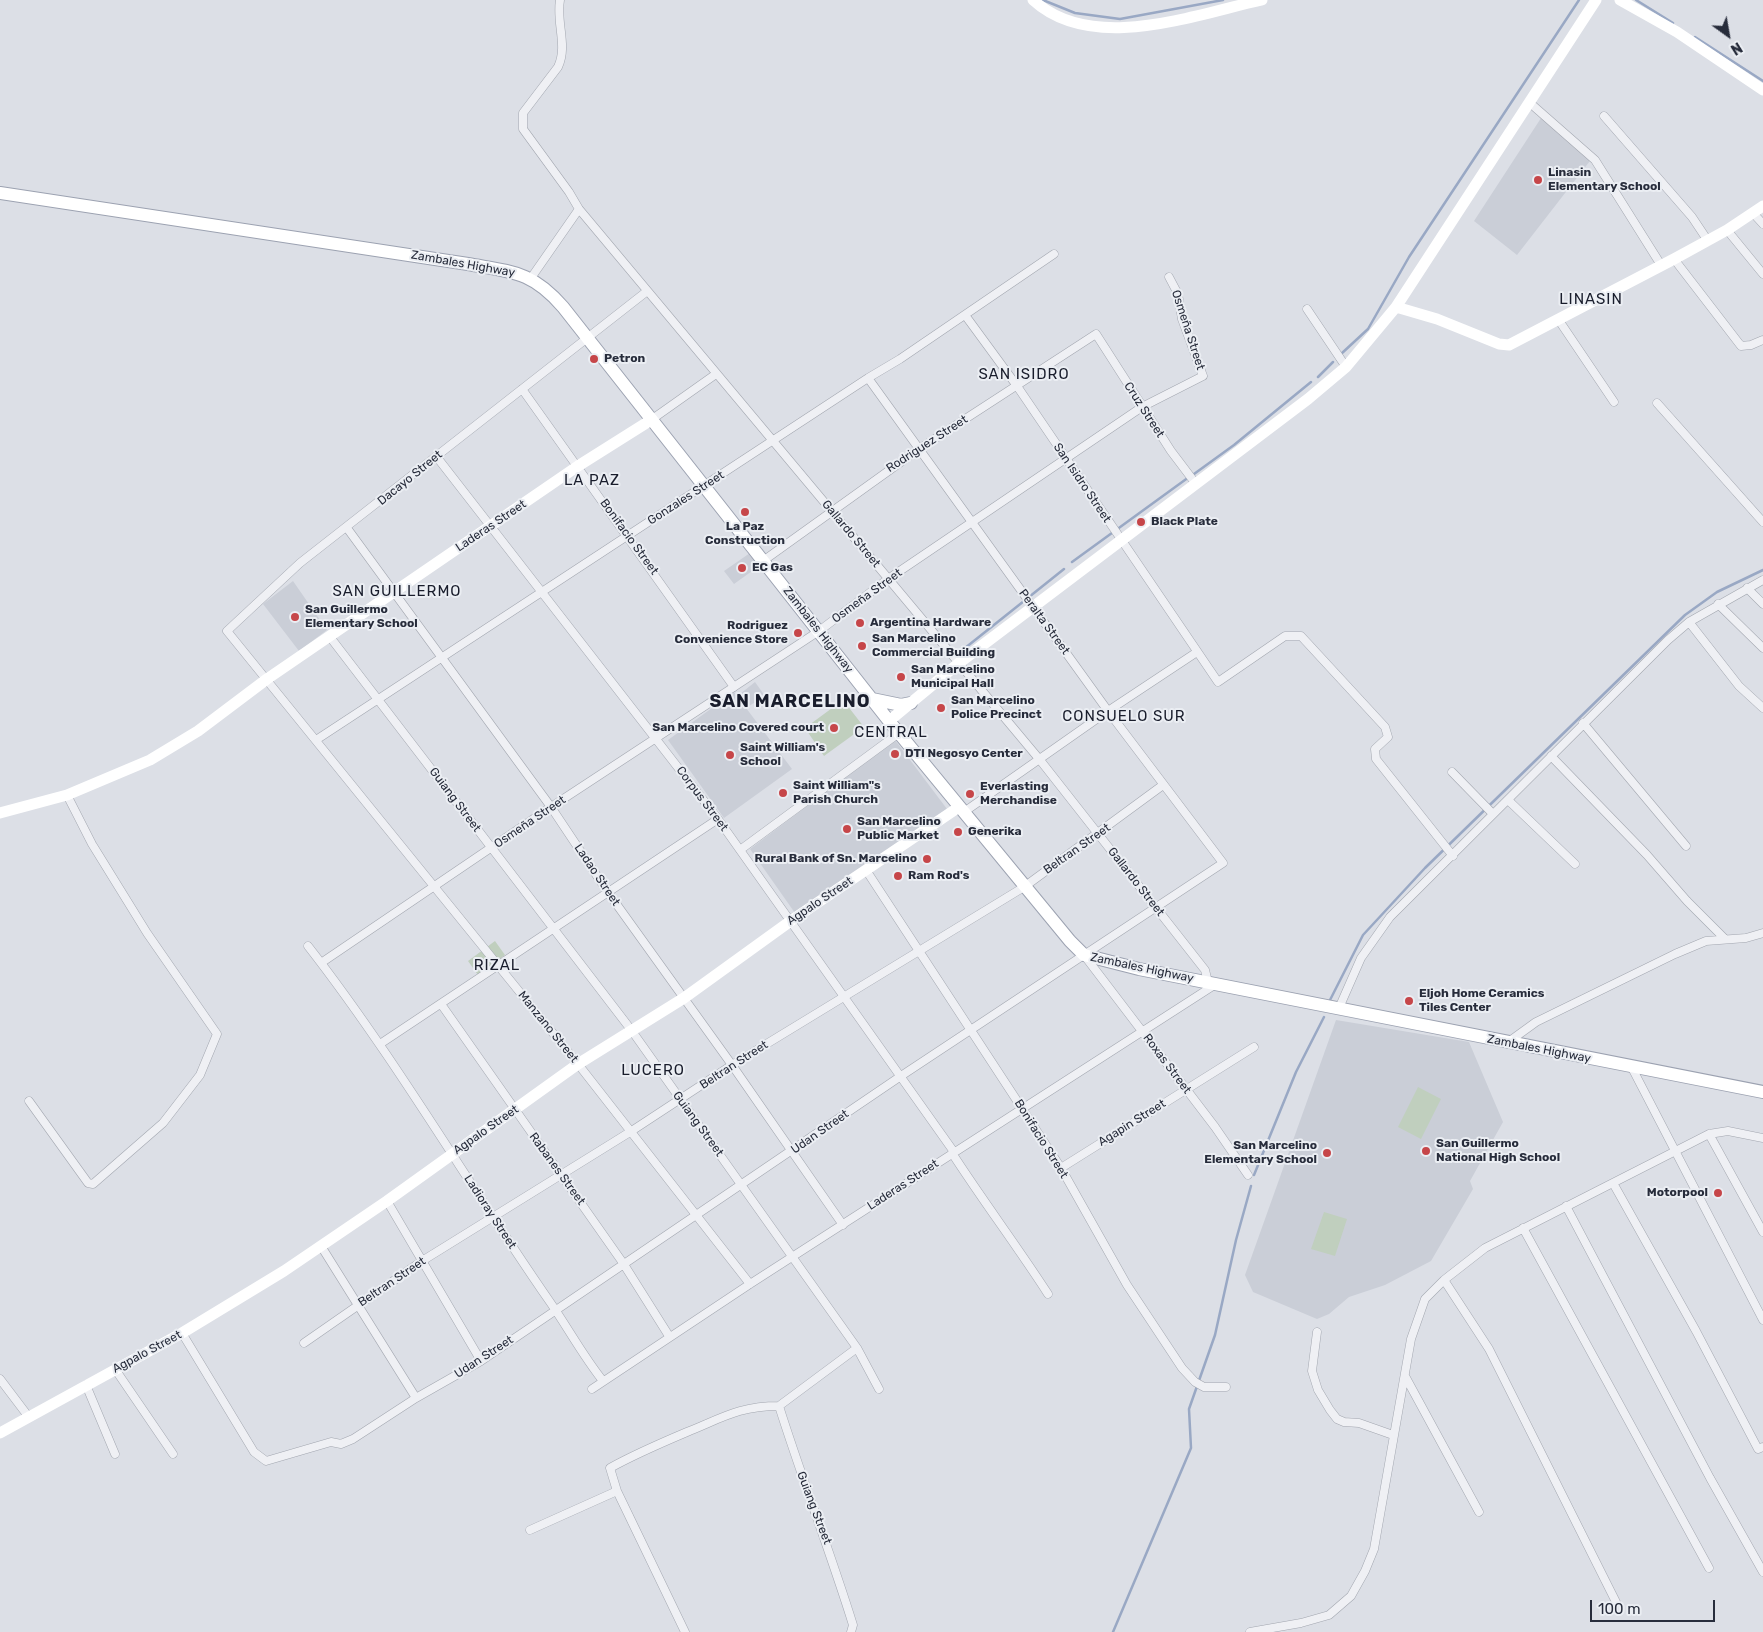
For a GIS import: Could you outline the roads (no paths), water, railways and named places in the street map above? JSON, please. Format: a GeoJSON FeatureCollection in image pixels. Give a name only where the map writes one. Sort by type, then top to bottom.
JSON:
{"type":"FeatureCollection","features":[{"type":"Feature","properties":{"kind":"main road","name":"Zambales Highway"},"geometry":{"type":"LineString","coordinates":[[0,193],[468,264],[523,274],[531,278],[550,293],[588,339],[889,721],[1024,887],[1084,955],[1140,969],[1507,1043],[1763,1092]]}},
{"type":"Feature","properties":{"kind":"main road"},"geometry":{"type":"LineString","coordinates":[[872,699],[901,705],[911,703]]}},
{"type":"Feature","properties":{"kind":"street","name":"Gallardo Street"},"geometry":{"type":"LineString","coordinates":[[560,0],[558,12],[564,51],[562,59],[523,113],[523,129],[569,192],[579,210],[1040,760],[1205,970],[1212,983]]}},
{"type":"Feature","properties":{"kind":"street"},"geometry":{"type":"LineString","coordinates":[[1033,0],[1063,20],[1097,28],[1146,26],[1262,0]]}},
{"type":"Feature","properties":{"kind":"street"},"geometry":{"type":"LineString","coordinates":[[889,721],[960,663],[1196,484],[1346,367],[1396,307],[1596,0]]}},
{"type":"Feature","properties":{"kind":"street"},"geometry":{"type":"LineString","coordinates":[[1620,0],[1677,32],[1763,90]]}},
{"type":"Feature","properties":{"kind":"street"},"geometry":{"type":"LineString","coordinates":[[1530,103],[1595,160],[1661,265]]}},
{"type":"Feature","properties":{"kind":"street"},"geometry":{"type":"LineString","coordinates":[[1604,116],[1692,217],[1708,241]]}},
{"type":"Feature","properties":{"kind":"street"},"geometry":{"type":"LineString","coordinates":[[1396,307],[1438,319],[1504,346],[1516,343],[1708,241],[1758,209],[1763,224]]}},
{"type":"Feature","properties":{"kind":"street"},"geometry":{"type":"LineString","coordinates":[[531,278],[579,210]]}},
{"type":"Feature","properties":{"kind":"street"},"geometry":{"type":"LineString","coordinates":[[1727,230],[1763,274]]}},
{"type":"Feature","properties":{"kind":"street","name":"Gonzales Street"},"geometry":{"type":"LineString","coordinates":[[316,740],[868,378],[900,359],[1054,254]]}},
{"type":"Feature","properties":{"kind":"street"},"geometry":{"type":"LineString","coordinates":[[1674,259],[1741,346],[1751,345],[1763,340]]}},
{"type":"Feature","properties":{"kind":"street","name":"Osmeña Street"},"geometry":{"type":"LineString","coordinates":[[321,963],[551,807],[819,631],[888,579],[1064,458],[1142,407],[1203,376],[1182,319],[1178,294],[1169,277]]}},
{"type":"Feature","properties":{"kind":"street","name":"Dacayo Street"},"geometry":{"type":"LineString","coordinates":[[267,679],[227,630],[300,563],[646,292]]}},
{"type":"Feature","properties":{"kind":"street"},"geometry":{"type":"LineString","coordinates":[[1308,309],[1346,367]]}},
{"type":"Feature","properties":{"kind":"street","name":"San Isidro Street"},"geometry":{"type":"LineString","coordinates":[[965,315],[1017,386],[1064,458],[1218,682],[1284,636],[1301,636],[1385,727],[1388,737],[1375,749],[1376,759],[1449,851]]}},
{"type":"Feature","properties":{"kind":"street"},"geometry":{"type":"LineString","coordinates":[[1558,319],[1614,402]]}},
{"type":"Feature","properties":{"kind":"street","name":"Cruz Street"},"geometry":{"type":"LineString","coordinates":[[1096,334],[1171,451],[1196,484]]}},
{"type":"Feature","properties":{"kind":"street","name":"Rodriguez Street"},"geometry":{"type":"LineString","coordinates":[[763,560],[919,449],[1096,334]]}},
{"type":"Feature","properties":{"kind":"street","name":"Laderas Street"},"geometry":{"type":"LineString","coordinates":[[0,813],[67,795],[150,760],[198,731],[267,679],[578,466],[651,420],[716,374]]}},
{"type":"Feature","properties":{"kind":"street","name":"Peralta Street"},"geometry":{"type":"LineString","coordinates":[[868,378],[1163,786],[1224,863]]}},
{"type":"Feature","properties":{"kind":"street","name":"Bonifacio Street"},"geometry":{"type":"LineString","coordinates":[[522,389],[628,535],[734,687]]}},
{"type":"Feature","properties":{"kind":"street"},"geometry":{"type":"LineString","coordinates":[[1657,402],[1763,522]]}},
{"type":"Feature","properties":{"kind":"street","name":"Corpus Street"},"geometry":{"type":"LineString","coordinates":[[436,456],[657,739],[792,920],[953,1153],[981,1200],[1000,1222],[1048,1294]]}},
{"type":"Feature","properties":{"kind":"street","name":"Ladao Street"},"geometry":{"type":"LineString","coordinates":[[347,528],[551,807],[607,891],[732,1065],[842,1225]]}},
{"type":"Feature","properties":{"kind":"street"},"geometry":{"type":"LineString","coordinates":[[1339,1008],[1361,958],[1390,917],[1449,851],[1489,810],[1508,800],[1652,654],[1689,622],[1763,580]]}},
{"type":"Feature","properties":{"kind":"street"},"geometry":{"type":"LineString","coordinates":[[1747,588],[1763,604]]}},
{"type":"Feature","properties":{"kind":"street"},"geometry":{"type":"LineString","coordinates":[[1718,604],[1763,648]]}},
{"type":"Feature","properties":{"kind":"street"},"geometry":{"type":"LineString","coordinates":[[1689,622],[1739,686],[1763,708]]}},
{"type":"Feature","properties":{"kind":"street","name":"Guiang Street"},"geometry":{"type":"LineString","coordinates":[[330,637],[379,698],[632,1031],[857,1348],[879,1388]]}},
{"type":"Feature","properties":{"kind":"street","name":"Agpalo Street"},"geometry":{"type":"LineString","coordinates":[[0,1433],[242,1299],[387,1201],[578,1064],[684,998],[792,920],[866,870],[1040,760],[1108,711],[1197,652]]}},
{"type":"Feature","properties":{"kind":"street","name":"Manzano Street"},"geometry":{"type":"LineString","coordinates":[[267,679],[578,1064],[750,1284]]}},
{"type":"Feature","properties":{"kind":"street"},"geometry":{"type":"LineString","coordinates":[[1583,723],[1686,846]]}},
{"type":"Feature","properties":{"kind":"street"},"geometry":{"type":"LineString","coordinates":[[740,850],[899,733]]}},
{"type":"Feature","properties":{"kind":"street"},"geometry":{"type":"LineString","coordinates":[[1551,756],[1725,939]]}},
{"type":"Feature","properties":{"kind":"street"},"geometry":{"type":"LineString","coordinates":[[1452,772],[1489,810]]}},
{"type":"Feature","properties":{"kind":"street","name":"Beltran Street"},"geometry":{"type":"LineString","coordinates":[[304,1344],[422,1261],[630,1132],[732,1065],[1024,887],[1163,786]]}},
{"type":"Feature","properties":{"kind":"street"},"geometry":{"type":"LineString","coordinates":[[29,1101],[88,1183],[92,1184],[163,1123],[200,1075],[217,1034],[147,933],[92,844],[67,795]]}},
{"type":"Feature","properties":{"kind":"street"},"geometry":{"type":"LineString","coordinates":[[1508,800],[1575,864]]}},
{"type":"Feature","properties":{"kind":"street"},"geometry":{"type":"LineString","coordinates":[[380,1044],[607,891],[718,819]]}},
{"type":"Feature","properties":{"kind":"street","name":"Udan Street"},"geometry":{"type":"LineString","coordinates":[[182,1333],[254,1452],[266,1461],[331,1442],[341,1444],[347,1442],[416,1398],[481,1361],[901,1076],[1155,906],[1224,863]]}},
{"type":"Feature","properties":{"kind":"street","name":"Bonifacio Street"},"geometry":{"type":"LineString","coordinates":[[866,870],[1061,1168],[1127,1285],[1182,1368],[1195,1382],[1204,1387],[1226,1387]]}},
{"type":"Feature","properties":{"kind":"street"},"geometry":{"type":"LineString","coordinates":[[1507,1043],[1536,1022],[1675,954],[1706,941],[1746,938],[1763,933]]}},
{"type":"Feature","properties":{"kind":"street","name":"Ladioray Street"},"geometry":{"type":"LineString","coordinates":[[308,946],[380,1044],[452,1153],[492,1218],[603,1380]]}},
{"type":"Feature","properties":{"kind":"street","name":"Roxas Street"},"geometry":{"type":"LineString","coordinates":[[1084,955],[1186,1089],[1248,1175]]}},
{"type":"Feature","properties":{"kind":"street","name":"Laderas Street"},"geometry":{"type":"LineString","coordinates":[[592,1388],[669,1336],[1143,1032],[1212,983]]}},
{"type":"Feature","properties":{"kind":"street","name":"Rabanes Street"},"geometry":{"type":"LineString","coordinates":[[441,1004],[623,1263],[669,1336]]}},
{"type":"Feature","properties":{"kind":"street","name":"Agapin Street"},"geometry":{"type":"LineString","coordinates":[[1061,1168],[1254,1047]]}},
{"type":"Feature","properties":{"kind":"street"},"geometry":{"type":"LineString","coordinates":[[1631,1066],[1763,1320]]}},
{"type":"Feature","properties":{"kind":"street"},"geometry":{"type":"LineString","coordinates":[[1250,1632],[1301,1623],[1329,1615],[1351,1596],[1374,1549],[1411,1339],[1425,1299],[1444,1280],[1485,1248],[1709,1134],[1728,1131],[1763,1138]]}},
{"type":"Feature","properties":{"kind":"street"},"geometry":{"type":"LineString","coordinates":[[1709,1134],[1763,1232]]}},
{"type":"Feature","properties":{"kind":"street"},"geometry":{"type":"LineString","coordinates":[[1613,1182],[1696,1331],[1758,1449],[1763,1447]]}},
{"type":"Feature","properties":{"kind":"street"},"geometry":{"type":"LineString","coordinates":[[387,1201],[481,1361]]}},
{"type":"Feature","properties":{"kind":"street"},"geometry":{"type":"LineString","coordinates":[[1566,1206],[1710,1478],[1763,1572]]}},
{"type":"Feature","properties":{"kind":"street"},"geometry":{"type":"LineString","coordinates":[[1523,1228],[1709,1568]]}},
{"type":"Feature","properties":{"kind":"street"},"geometry":{"type":"LineString","coordinates":[[321,1246],[416,1398]]}},
{"type":"Feature","properties":{"kind":"street"},"geometry":{"type":"LineString","coordinates":[[1444,1280],[1489,1349],[1616,1602]]}},
{"type":"Feature","properties":{"kind":"street"},"geometry":{"type":"LineString","coordinates":[[1318,1332],[1312,1371],[1318,1390],[1330,1410],[1337,1419],[1344,1422],[1359,1423],[1394,1435]]}},
{"type":"Feature","properties":{"kind":"street"},"geometry":{"type":"LineString","coordinates":[[686,1632],[617,1491],[610,1468],[731,1412],[758,1406],[779,1406],[857,1348]]}},
{"type":"Feature","properties":{"kind":"street"},"geometry":{"type":"LineString","coordinates":[[114,1369],[173,1454]]}},
{"type":"Feature","properties":{"kind":"street"},"geometry":{"type":"LineString","coordinates":[[1405,1376],[1479,1512]]}},
{"type":"Feature","properties":{"kind":"street"},"geometry":{"type":"LineString","coordinates":[[0,1379],[28,1416]]}},
{"type":"Feature","properties":{"kind":"street"},"geometry":{"type":"LineString","coordinates":[[86,1385],[115,1454]]}},
{"type":"Feature","properties":{"kind":"street","name":"Guiang Street"},"geometry":{"type":"LineString","coordinates":[[779,1406],[795,1456],[830,1548],[853,1624],[852,1632]]}},
{"type":"Feature","properties":{"kind":"street"},"geometry":{"type":"LineString","coordinates":[[530,1530],[617,1491]]}},
{"type":"Feature","properties":{"kind":"waterway"},"geometry":{"type":"LineString","coordinates":[[1043,0],[1075,13],[1120,19],[1223,0]]}},
{"type":"Feature","properties":{"kind":"waterway"},"geometry":{"type":"LineString","coordinates":[[1341,354],[1368,329],[1409,257],[1579,0]]}},
{"type":"Feature","properties":{"kind":"waterway"},"geometry":{"type":"LineString","coordinates":[[1636,0],[1673,23]]}},
{"type":"Feature","properties":{"kind":"waterway"},"geometry":{"type":"LineString","coordinates":[[1695,37],[1763,81]]}},
{"type":"Feature","properties":{"kind":"waterway"},"geometry":{"type":"LineString","coordinates":[[1318,377],[1333,362]]}},
{"type":"Feature","properties":{"kind":"waterway"},"geometry":{"type":"LineString","coordinates":[[1194,474],[1234,445],[1311,382]]}},
{"type":"Feature","properties":{"kind":"waterway"},"geometry":{"type":"LineString","coordinates":[[1072,562],[1189,477]]}},
{"type":"Feature","properties":{"kind":"waterway"},"geometry":{"type":"LineString","coordinates":[[1029,597],[1064,569]]}},
{"type":"Feature","properties":{"kind":"waterway"},"geometry":{"type":"LineString","coordinates":[[1330,1000],[1363,935],[1425,868],[1685,615],[1717,592],[1763,570]]}},
{"type":"Feature","properties":{"kind":"waterway"},"geometry":{"type":"LineString","coordinates":[[960,652],[1024,601]]}},
{"type":"Feature","properties":{"kind":"waterway"},"geometry":{"type":"LineString","coordinates":[[1254,1175],[1296,1072],[1324,1017]]}},
{"type":"Feature","properties":{"kind":"waterway"},"geometry":{"type":"LineString","coordinates":[[1113,1632],[1191,1448],[1189,1409],[1215,1335],[1236,1240],[1251,1186]]}},
{"type":"Feature","properties":{"kind":"place","name":"Linasin Elementary School"},"geometry":{"type":"Point","coordinates":[1538,180]}},
{"type":"Feature","properties":{"kind":"place","name":"Petron"},"geometry":{"type":"Point","coordinates":[594,359]}},
{"type":"Feature","properties":{"kind":"place","name":"La Paz Construction"},"geometry":{"type":"Point","coordinates":[745,512]}},
{"type":"Feature","properties":{"kind":"place","name":"Black Plate"},"geometry":{"type":"Point","coordinates":[1141,522]}},
{"type":"Feature","properties":{"kind":"place","name":"EC Gas"},"geometry":{"type":"Point","coordinates":[742,568]}},
{"type":"Feature","properties":{"kind":"place","name":"San Guillermo Elementary School"},"geometry":{"type":"Point","coordinates":[295,617]}},
{"type":"Feature","properties":{"kind":"place","name":"Argentina Hardware"},"geometry":{"type":"Point","coordinates":[860,623]}},
{"type":"Feature","properties":{"kind":"place","name":"Rodriguez Convenience Store"},"geometry":{"type":"Point","coordinates":[798,633]}},
{"type":"Feature","properties":{"kind":"place","name":"San Marcelino Commercial Building"},"geometry":{"type":"Point","coordinates":[862,646]}},
{"type":"Feature","properties":{"kind":"place","name":"San Marcelino Municipal Hall"},"geometry":{"type":"Point","coordinates":[901,677]}},
{"type":"Feature","properties":{"kind":"place","name":"San Marcelino Police Precinct"},"geometry":{"type":"Point","coordinates":[941,708]}},
{"type":"Feature","properties":{"kind":"place","name":"San Marcelino Covered court"},"geometry":{"type":"Point","coordinates":[834,728]}},
{"type":"Feature","properties":{"kind":"place","name":"DTI Negosyo Center"},"geometry":{"type":"Point","coordinates":[895,754]}},
{"type":"Feature","properties":{"kind":"place","name":"Saint William's School"},"geometry":{"type":"Point","coordinates":[730,755]}},
{"type":"Feature","properties":{"kind":"place","name":"Saint William\"s Parish Church"},"geometry":{"type":"Point","coordinates":[783,793]}},
{"type":"Feature","properties":{"kind":"place","name":"Everlasting Merchandise"},"geometry":{"type":"Point","coordinates":[970,794]}},
{"type":"Feature","properties":{"kind":"place","name":"San Marcelino Public Market"},"geometry":{"type":"Point","coordinates":[847,829]}},
{"type":"Feature","properties":{"kind":"place","name":"Generika"},"geometry":{"type":"Point","coordinates":[958,832]}},
{"type":"Feature","properties":{"kind":"place","name":"Rural Bank of Sn. Marcelino"},"geometry":{"type":"Point","coordinates":[927,859]}},
{"type":"Feature","properties":{"kind":"place","name":"Ram Rod's"},"geometry":{"type":"Point","coordinates":[898,876]}},
{"type":"Feature","properties":{"kind":"place","name":"Eljoh Home Ceramics Tiles Center"},"geometry":{"type":"Point","coordinates":[1409,1001]}},
{"type":"Feature","properties":{"kind":"place","name":"San Guillermo National High School"},"geometry":{"type":"Point","coordinates":[1426,1151]}},
{"type":"Feature","properties":{"kind":"place","name":"San Marcelino Elementary School"},"geometry":{"type":"Point","coordinates":[1327,1153]}},
{"type":"Feature","properties":{"kind":"place","name":"Motorpool"},"geometry":{"type":"Point","coordinates":[1718,1193]}},
{"type":"Feature","properties":{"kind":"district","name":"LINASIN"},"geometry":{"type":"Point","coordinates":[1591,300]}},
{"type":"Feature","properties":{"kind":"district","name":"SAN ISIDRO"},"geometry":{"type":"Point","coordinates":[1024,375]}},
{"type":"Feature","properties":{"kind":"district","name":"LA PAZ"},"geometry":{"type":"Point","coordinates":[592,481]}},
{"type":"Feature","properties":{"kind":"district","name":"SAN GUILLERMO"},"geometry":{"type":"Point","coordinates":[397,592]}},
{"type":"Feature","properties":{"kind":"district","name":"SAN MARCELINO"},"geometry":{"type":"Point","coordinates":[790,702]}},
{"type":"Feature","properties":{"kind":"district","name":"CONSUELO SUR"},"geometry":{"type":"Point","coordinates":[1124,717]}},
{"type":"Feature","properties":{"kind":"district","name":"CENTRAL"},"geometry":{"type":"Point","coordinates":[891,733]}},
{"type":"Feature","properties":{"kind":"district","name":"RIZAL"},"geometry":{"type":"Point","coordinates":[497,966]}},
{"type":"Feature","properties":{"kind":"district","name":"LUCERO"},"geometry":{"type":"Point","coordinates":[653,1071]}}]}
